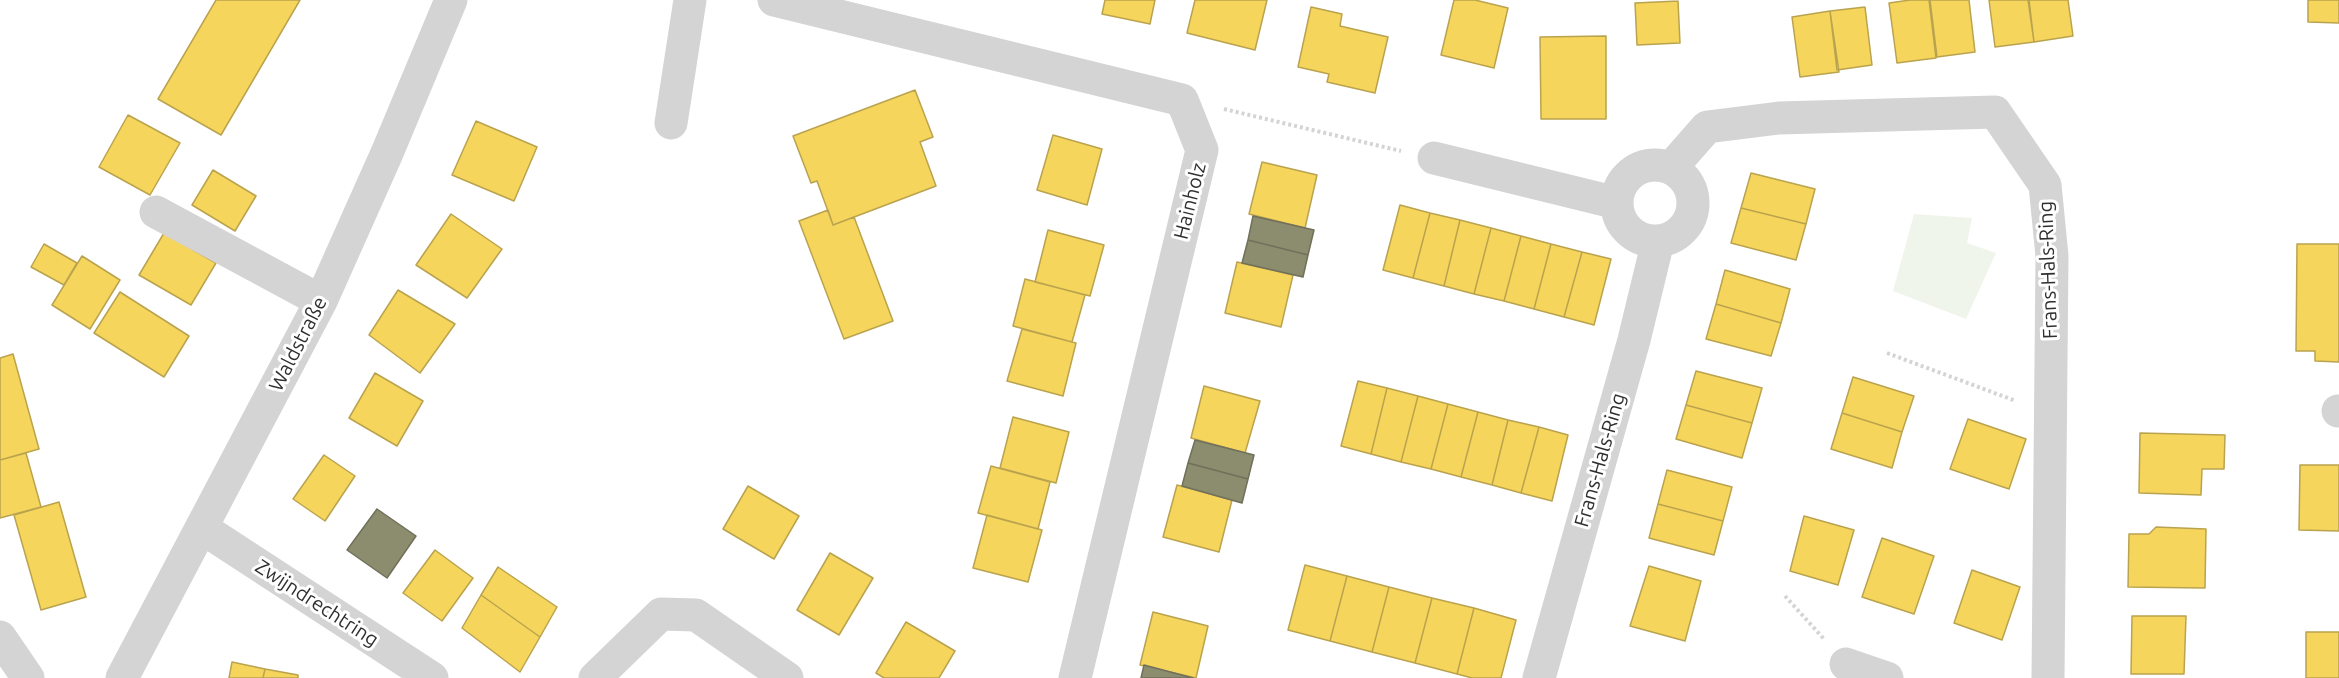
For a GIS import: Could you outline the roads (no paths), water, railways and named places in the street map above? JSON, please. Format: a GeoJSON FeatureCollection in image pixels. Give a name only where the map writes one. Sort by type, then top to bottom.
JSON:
{"type":"FeatureCollection","features":[{"type":"Feature","properties":{"kind":"street","name":"Waldstraße"},"geometry":{"type":"LineString","coordinates":[[122,678],[321,301],[387,153],[451,0]]}},
{"type":"Feature","properties":{"kind":"street"},"geometry":{"type":"LineString","coordinates":[[671,123],[690,0]]}},
{"type":"Feature","properties":{"kind":"street","name":"Hainholz"},"geometry":{"type":"LineString","coordinates":[[774,0],[1182,100],[1202,150],[1075,678]]}},
{"type":"Feature","properties":{"kind":"street","name":"Frans-Hals-Ring"},"geometry":{"type":"LineString","coordinates":[[1671,168],[1707,127],[1779,118],[1995,112],[2045,185],[2052,256],[2048,678]]}},
{"type":"Feature","properties":{"kind":"street"},"geometry":{"type":"LineString","coordinates":[[1434,158],[1617,202]]}},
{"type":"Feature","properties":{"kind":"street"},"geometry":{"type":"LineString","coordinates":[[1659,165],[1671,168],[1681,175],[1689,185],[1693,197],[1689,221],[1681,231],[1670,238],[1658,241],[1645,240],[1634,235],[1619,215],[1617,202],[1619,190],[1625,179],[1646,166],[1659,165]]}},
{"type":"Feature","properties":{"kind":"street"},"geometry":{"type":"LineString","coordinates":[[156,212],[321,301]]}},
{"type":"Feature","properties":{"kind":"street","name":"Frans-Hals-Ring"},"geometry":{"type":"LineString","coordinates":[[1539,678],[1634,340],[1658,241]]}},
{"type":"Feature","properties":{"kind":"street","name":"Zwijndrechtring"},"geometry":{"type":"LineString","coordinates":[[202,528],[432,678]]}},
{"type":"Feature","properties":{"kind":"street"},"geometry":{"type":"LineString","coordinates":[[595,678],[661,614],[696,615],[787,678]]}},
{"type":"Feature","properties":{"kind":"street"},"geometry":{"type":"LineString","coordinates":[[0,637],[28,678]]}},
{"type":"Feature","properties":{"kind":"street"},"geometry":{"type":"LineString","coordinates":[[1846,664],[1887,678]]}}]}
